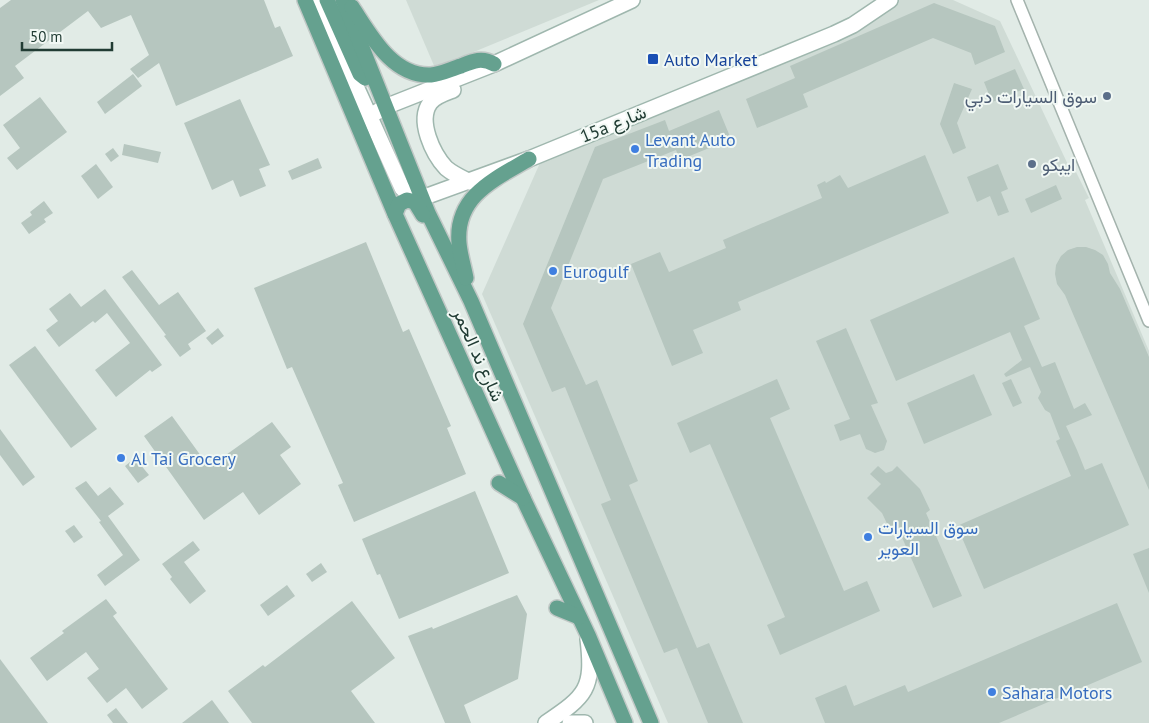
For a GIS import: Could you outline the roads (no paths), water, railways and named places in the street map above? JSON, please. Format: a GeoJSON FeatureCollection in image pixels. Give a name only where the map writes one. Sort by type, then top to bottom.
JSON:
{"type":"FeatureCollection","features":[{"type":"Feature","properties":{"kind":"main road","name":"شارع ند الحمر"},"geometry":{"type":"LineString","coordinates":[[305,0],[395,214],[523,498],[588,634],[626,723]]}},
{"type":"Feature","properties":{"kind":"main road"},"geometry":{"type":"LineString","coordinates":[[316,0],[402,188],[407,193],[422,198]]}},
{"type":"Feature","properties":{"kind":"main road"},"geometry":{"type":"LineString","coordinates":[[328,0],[360,74],[365,78],[372,74]]}},
{"type":"Feature","properties":{"kind":"main road","name":"شارع ند الحمر"},"geometry":{"type":"LineString","coordinates":[[342,0],[422,198],[471,301],[651,723]]}},
{"type":"Feature","properties":{"kind":"main road"},"geometry":{"type":"LineString","coordinates":[[348,0],[384,53],[411,72],[430,75],[475,60],[494,64]]}},
{"type":"Feature","properties":{"kind":"main road"},"geometry":{"type":"LineString","coordinates":[[362,134],[371,118],[385,107],[494,64],[632,0]]}},
{"type":"Feature","properties":{"kind":"main road","name":"15a شارع"},"geometry":{"type":"LineString","coordinates":[[422,198],[529,159],[834,34],[853,25],[890,0]]}},
{"type":"Feature","properties":{"kind":"main road"},"geometry":{"type":"LineString","coordinates":[[470,182],[451,172],[439,158],[429,137],[426,113],[430,104],[437,97],[470,82],[494,64]]}},
{"type":"Feature","properties":{"kind":"main road"},"geometry":{"type":"LineString","coordinates":[[471,301],[459,242],[460,223],[463,214],[470,201],[480,190],[529,159]]}},
{"type":"Feature","properties":{"kind":"main road"},"geometry":{"type":"LineString","coordinates":[[395,214],[399,204],[402,202],[411,200],[419,206],[482,352],[497,376],[506,386]]}},
{"type":"Feature","properties":{"kind":"main road"},"geometry":{"type":"LineString","coordinates":[[499,483],[523,498]]}},
{"type":"Feature","properties":{"kind":"main road"},"geometry":{"type":"LineString","coordinates":[[557,608],[579,617]]}},
{"type":"Feature","properties":{"kind":"main road"},"geometry":{"type":"LineString","coordinates":[[546,723],[574,704],[583,693],[588,681],[590,668],[588,634]]}},
{"type":"Feature","properties":{"kind":"main road"},"geometry":{"type":"LineString","coordinates":[[570,723],[585,723]]}},
{"type":"Feature","properties":{"kind":"street"},"geometry":{"type":"LineString","coordinates":[[1017,0],[1149,321]]}},
{"type":"Feature","properties":{"kind":"place","name":"Auto Market"},"geometry":{"type":"Point","coordinates":[653,59]}},
{"type":"Feature","properties":{"kind":"place","name":"سوق السيارات دبي"},"geometry":{"type":"Point","coordinates":[1107,96]}},
{"type":"Feature","properties":{"kind":"place","name":"Levant Auto Trading"},"geometry":{"type":"Point","coordinates":[635,149]}},
{"type":"Feature","properties":{"kind":"place","name":"ايبكو"},"geometry":{"type":"Point","coordinates":[1032,164]}},
{"type":"Feature","properties":{"kind":"place","name":"Eurogulf"},"geometry":{"type":"Point","coordinates":[553,271]}},
{"type":"Feature","properties":{"kind":"place","name":"Al Tai Grocery"},"geometry":{"type":"Point","coordinates":[121,458]}},
{"type":"Feature","properties":{"kind":"place","name":"سوق السيارات العوير"},"geometry":{"type":"Point","coordinates":[868,537]}},
{"type":"Feature","properties":{"kind":"place","name":"Sahara Motors"},"geometry":{"type":"Point","coordinates":[992,692]}}]}
